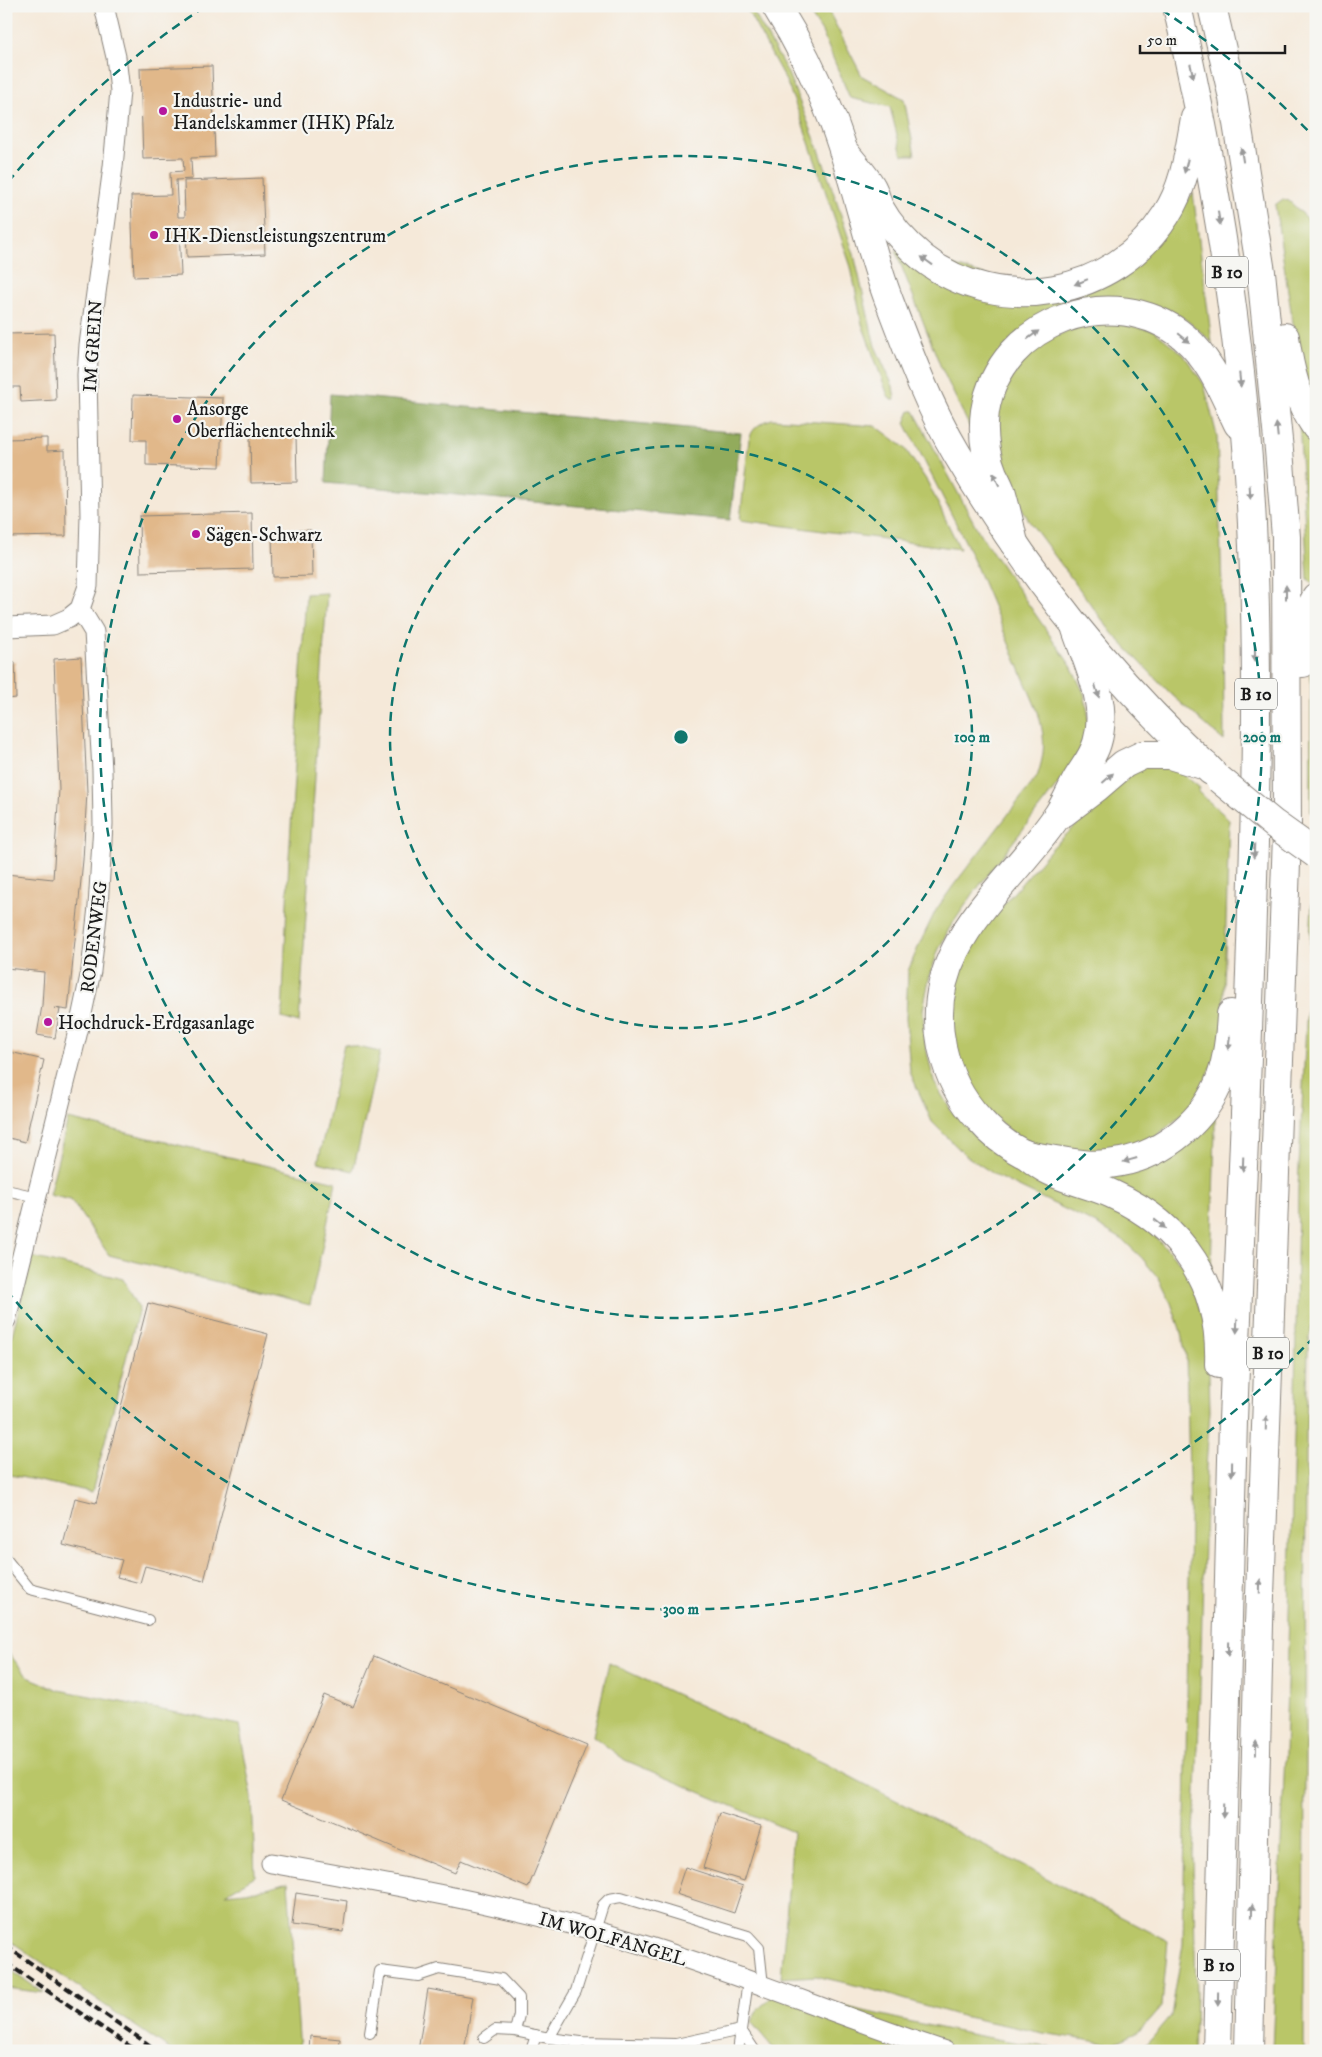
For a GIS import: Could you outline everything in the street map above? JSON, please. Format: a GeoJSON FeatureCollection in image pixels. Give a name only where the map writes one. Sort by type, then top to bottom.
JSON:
{"type":"FeatureCollection","features":[{"type":"Feature","properties":{"kind":"main road"},"geometry":{"type":"LineString","coordinates":[[776,6],[810,68],[832,119],[843,150],[875,261],[923,386],[956,453],[1014,543],[1076,628],[1168,730],[1213,773],[1274,824],[1316,854]]}},
{"type":"Feature","properties":{"kind":"main road","name":"B 10"},"geometry":{"type":"LineString","coordinates":[[1177,6],[1198,102],[1231,294],[1247,443],[1253,549],[1256,662],[1256,811],[1234,1420],[1217,2051]]}},
{"type":"Feature","properties":{"kind":"main road","name":"B 10"},"geometry":{"type":"LineString","coordinates":[[1212,6],[1233,98],[1260,272],[1279,450],[1286,537],[1287,835],[1259,1624],[1249,2051]]}},
{"type":"Feature","properties":{"kind":"main road"},"geometry":{"type":"LineString","coordinates":[[843,150],[872,187],[879,206],[890,226],[924,259],[955,278],[974,285],[1014,292],[1038,293],[1079,284],[1097,275],[1116,265],[1150,235],[1166,215],[1182,179],[1198,102]]}},
{"type":"Feature","properties":{"kind":"main road"},"geometry":{"type":"LineString","coordinates":[[1260,272],[1283,324],[1290,371],[1296,390],[1303,408],[1316,426]]}},
{"type":"Feature","properties":{"kind":"main road"},"geometry":{"type":"LineString","coordinates":[[1014,543],[1001,489],[991,468],[984,446],[986,411],[1003,366],[1030,336],[1068,316],[1100,310],[1131,313],[1166,325],[1183,337],[1199,351],[1214,374],[1247,443]]}},
{"type":"Feature","properties":{"kind":"main road"},"geometry":{"type":"LineString","coordinates":[[1287,746],[1303,669],[1305,631],[1308,615],[1316,597]]}},
{"type":"Feature","properties":{"kind":"main road"},"geometry":{"type":"LineString","coordinates":[[1076,628],[1101,706],[1101,727],[1096,747],[1056,818],[987,901],[957,945],[941,989],[939,1033],[943,1052],[959,1093],[970,1110],[983,1124],[1012,1147],[1050,1171],[1101,1190],[1139,1209],[1171,1233],[1192,1258],[1207,1287],[1213,1304],[1219,1337],[1219,1367],[1234,1420]]}},
{"type":"Feature","properties":{"kind":"main road"},"geometry":{"type":"LineString","coordinates":[[1056,818],[1124,764],[1143,755],[1170,754],[1213,773]]}},
{"type":"Feature","properties":{"kind":"main road"},"geometry":{"type":"LineString","coordinates":[[1025,1154],[1076,1165],[1126,1162],[1149,1153],[1182,1132],[1203,1110],[1221,1075],[1228,1052],[1232,1014],[1250,945]]}},
{"type":"Feature","properties":{"kind":"street","name":"IM GREIN"},"geometry":{"type":"LineString","coordinates":[[80,609],[88,586],[90,566],[87,375],[89,344],[113,167],[120,91],[116,57],[104,6]]}},
{"type":"Feature","properties":{"kind":"street"},"geometry":{"type":"LineString","coordinates":[[6,627],[53,625],[69,618],[80,609]]}},
{"type":"Feature","properties":{"kind":"street","name":"RODENWEG"},"geometry":{"type":"LineString","coordinates":[[6,1320],[91,971],[102,866],[102,770],[94,632],[80,609]]}},
{"type":"Feature","properties":{"kind":"street","name":"IM WOLFANGEL"},"geometry":{"type":"LineString","coordinates":[[270,1863],[465,1900],[593,1930],[654,1948],[756,1983],[945,2051]]}},
{"type":"Feature","properties":{"kind":"lane"},"geometry":{"type":"LineString","coordinates":[[6,1190],[37,1197]]}},
{"type":"Feature","properties":{"kind":"lane"},"geometry":{"type":"LineString","coordinates":[[6,1559],[30,1589],[148,1620]]}},
{"type":"Feature","properties":{"kind":"lane"},"geometry":{"type":"LineString","coordinates":[[549,2038],[576,1991],[602,1905],[609,1900],[621,1897],[748,1936],[759,1948],[756,1983],[741,2030],[738,2051]]}},
{"type":"Feature","properties":{"kind":"lane"},"geometry":{"type":"LineString","coordinates":[[370,2033],[380,1971],[418,1976],[439,1969],[501,1979],[519,1998],[520,2015],[515,2031]]}},
{"type":"Feature","properties":{"kind":"lane"},"geometry":{"type":"LineString","coordinates":[[484,2038],[495,2030],[515,2031],[581,2042],[676,2044],[741,2030]]}},
{"type":"Feature","properties":{"kind":"lane"},"geometry":{"type":"LineString","coordinates":[[741,2030],[755,2051]]}},
{"type":"Feature","properties":{"kind":"lane"},"geometry":{"type":"LineString","coordinates":[[531,2051],[536,2035]]}},
{"type":"Feature","properties":{"kind":"lane"},"geometry":{"type":"LineString","coordinates":[[569,2051],[581,2042]]}},
{"type":"Feature","properties":{"kind":"green space"},"geometry":{"type":"Polygon","coordinates":[[[745,6],[750,6],[787,71],[820,152],[854,254],[875,346],[893,386],[895,400],[891,400],[888,396],[862,324],[851,267],[800,116],[787,83],[745,6]]]}},
{"type":"Feature","properties":{"kind":"green space"},"geometry":{"type":"Polygon","coordinates":[[[805,6],[826,6],[862,76],[904,99],[915,155],[902,155],[890,107],[850,98],[822,32],[805,6]]]}},
{"type":"Feature","properties":{"kind":"green space"},"geometry":{"type":"Polygon","coordinates":[[[1193,193],[1212,343],[1182,317],[1161,307],[1150,305],[1121,305],[1045,314],[972,432],[940,365],[896,252],[899,249],[1060,298],[1184,205],[1193,193]]]}},
{"type":"Feature","properties":{"kind":"green space"},"geometry":{"type":"Polygon","coordinates":[[[1283,199],[1289,201],[1307,218],[1312,227],[1316,256],[1316,407],[1296,344],[1275,205],[1283,199]]]}},
{"type":"Feature","properties":{"kind":"green space"},"geometry":{"type":"Polygon","coordinates":[[[1092,319],[1153,330],[1183,354],[1204,384],[1217,436],[1223,619],[1224,741],[1171,694],[1112,633],[1029,521],[998,464],[992,418],[1001,393],[1027,350],[1092,319]]]}},
{"type":"Feature","properties":{"kind":"green space"},"geometry":{"type":"Polygon","coordinates":[[[330,394],[741,433],[730,520],[326,483],[330,394]]]}},
{"type":"Feature","properties":{"kind":"green space"},"geometry":{"type":"Polygon","coordinates":[[[910,411],[914,411],[980,534],[1071,666],[1084,693],[1088,712],[1084,745],[1075,762],[973,894],[949,929],[938,951],[929,979],[923,1010],[925,1043],[934,1082],[952,1112],[981,1143],[1016,1165],[1140,1221],[1186,1269],[1208,1335],[1210,1411],[1206,1467],[1199,1725],[1193,1856],[1196,1995],[1194,2051],[1130,2051],[1148,2043],[1171,2016],[1183,1944],[1190,1515],[1186,1354],[1180,1329],[1171,1303],[1159,1279],[1142,1258],[1123,1240],[1096,1224],[1000,1178],[965,1155],[932,1122],[910,1072],[906,1018],[908,971],[936,910],[1037,777],[1044,744],[1038,712],[967,545],[905,423],[910,411]]]}},
{"type":"Feature","properties":{"kind":"green space"},"geometry":{"type":"Polygon","coordinates":[[[772,419],[876,426],[904,447],[927,481],[960,549],[740,520],[749,439],[758,426],[772,419]]]}},
{"type":"Feature","properties":{"kind":"green space"},"geometry":{"type":"Polygon","coordinates":[[[1299,421],[1316,443],[1316,580],[1313,584],[1308,579],[1299,421]]]}},
{"type":"Feature","properties":{"kind":"green space"},"geometry":{"type":"Polygon","coordinates":[[[327,593],[299,1023],[282,1018],[289,857],[306,594],[327,593]]]}},
{"type":"Feature","properties":{"kind":"green space"},"geometry":{"type":"Polygon","coordinates":[[[1316,627],[1316,816],[1311,813],[1311,666],[1316,627]]]}},
{"type":"Feature","properties":{"kind":"green space"},"geometry":{"type":"Polygon","coordinates":[[[1146,765],[1170,766],[1184,775],[1200,788],[1198,792],[1229,819],[1223,1023],[1218,1052],[1195,1104],[1148,1143],[1087,1156],[1036,1145],[1014,1134],[992,1115],[973,1091],[962,1069],[955,1046],[952,1024],[953,999],[959,975],[969,951],[984,927],[1053,847],[1133,772],[1146,765]]]}},
{"type":"Feature","properties":{"kind":"green space"},"geometry":{"type":"Polygon","coordinates":[[[1313,883],[1316,885],[1316,1295],[1308,1350],[1306,1434],[1304,2051],[1272,2051],[1285,1754],[1295,1401],[1298,1188],[1313,883]]]}},
{"type":"Feature","properties":{"kind":"green space"},"geometry":{"type":"Polygon","coordinates":[[[344,1044],[380,1052],[353,1171],[318,1162],[344,1044]]]}},
{"type":"Feature","properties":{"kind":"green space"},"geometry":{"type":"Polygon","coordinates":[[[1212,1118],[1215,1119],[1215,1129],[1211,1272],[1107,1181],[1107,1174],[1212,1118]]]}},
{"type":"Feature","properties":{"kind":"green space"},"geometry":{"type":"Polygon","coordinates":[[[68,1119],[336,1182],[310,1305],[109,1255],[71,1200],[49,1195],[68,1119]]]}},
{"type":"Feature","properties":{"kind":"green space"},"geometry":{"type":"Polygon","coordinates":[[[32,1257],[123,1279],[139,1308],[92,1492],[6,1474],[6,1359],[32,1257]]]}},
{"type":"Feature","properties":{"kind":"green space"},"geometry":{"type":"Polygon","coordinates":[[[6,1650],[28,1677],[59,1690],[239,1725],[252,1797],[255,1876],[225,1894],[256,1891],[288,1882],[300,2051],[172,2051],[6,1938],[6,1650]]]}},
{"type":"Feature","properties":{"kind":"green space"},"geometry":{"type":"Polygon","coordinates":[[[609,1663],[824,1763],[1168,1941],[1162,2006],[1139,2032],[1112,2044],[1043,2033],[957,2015],[863,1987],[816,1976],[781,1978],[793,1832],[625,1760],[593,1736],[609,1663]]]}},
{"type":"Feature","properties":{"kind":"green space"},"geometry":{"type":"Polygon","coordinates":[[[6,1967],[44,1993],[6,1988],[6,1967]]]}},
{"type":"Feature","properties":{"kind":"green space"},"geometry":{"type":"Polygon","coordinates":[[[776,1991],[966,2033],[1081,2051],[787,2051],[773,2048],[752,2023],[759,2008],[776,1991]]]}},
{"type":"Feature","properties":{"kind":"building"},"geometry":{"type":"Polygon","coordinates":[[[212,66],[215,157],[191,158],[192,179],[176,180],[178,217],[185,217],[184,181],[262,178],[265,254],[187,257],[186,225],[179,226],[181,275],[134,277],[131,196],[171,195],[170,172],[184,171],[183,158],[143,159],[140,68],[212,66]]]}},
{"type":"Feature","properties":{"kind":"building"},"geometry":{"type":"Polygon","coordinates":[[[54,333],[56,400],[21,402],[20,387],[6,387],[6,334],[54,333]]]}},
{"type":"Feature","properties":{"kind":"building","name":"Ansorge Oberflächentechnik"},"geometry":{"type":"Polygon","coordinates":[[[133,395],[223,398],[220,467],[146,465],[146,440],[132,440],[133,395]]]}},
{"type":"Feature","properties":{"kind":"building"},"geometry":{"type":"Polygon","coordinates":[[[296,435],[297,482],[251,483],[250,436],[296,435]]]}},
{"type":"Feature","properties":{"kind":"building"},"geometry":{"type":"Polygon","coordinates":[[[47,438],[47,451],[65,450],[66,536],[6,537],[6,439],[47,438]]]}},
{"type":"Feature","properties":{"kind":"building"},"geometry":{"type":"Polygon","coordinates":[[[252,513],[253,569],[140,572],[139,516],[252,513]]]}},
{"type":"Feature","properties":{"kind":"building"},"geometry":{"type":"Polygon","coordinates":[[[311,530],[312,576],[273,577],[272,531],[311,530]]]}},
{"type":"Feature","properties":{"kind":"building"},"geometry":{"type":"Polygon","coordinates":[[[81,657],[87,792],[83,860],[68,1010],[54,1008],[60,1009],[55,1038],[37,1035],[42,1006],[44,972],[6,968],[6,874],[53,879],[59,790],[54,659],[81,657]]]}},
{"type":"Feature","properties":{"kind":"building"},"geometry":{"type":"Polygon","coordinates":[[[6,662],[15,662],[16,698],[6,699],[6,662]]]}},
{"type":"Feature","properties":{"kind":"building"},"geometry":{"type":"Polygon","coordinates":[[[6,1051],[44,1060],[25,1142],[9,1138],[7,1146],[6,1051]]]}},
{"type":"Feature","properties":{"kind":"building"},"geometry":{"type":"Polygon","coordinates":[[[148,1303],[268,1334],[204,1581],[145,1566],[140,1583],[117,1577],[122,1560],[63,1545],[75,1498],[96,1503],[148,1303]]]}},
{"type":"Feature","properties":{"kind":"building"},"geometry":{"type":"Polygon","coordinates":[[[374,1656],[587,1745],[528,1888],[461,1860],[455,1873],[281,1800],[324,1695],[353,1707],[374,1656]]]}},
{"type":"Feature","properties":{"kind":"building"},"geometry":{"type":"Polygon","coordinates":[[[720,1813],[761,1826],[744,1881],[703,1868],[720,1813]]]}},
{"type":"Feature","properties":{"kind":"building"},"geometry":{"type":"Polygon","coordinates":[[[685,1867],[743,1886],[734,1913],[676,1894],[685,1867]]]}},
{"type":"Feature","properties":{"kind":"building"},"geometry":{"type":"Polygon","coordinates":[[[296,1893],[347,1901],[343,1932],[292,1925],[296,1893]]]}},
{"type":"Feature","properties":{"kind":"building"},"geometry":{"type":"Polygon","coordinates":[[[428,1989],[473,1997],[464,2051],[418,2051],[428,1989]]]}},
{"type":"Feature","properties":{"kind":"building"},"geometry":{"type":"Polygon","coordinates":[[[310,2036],[340,2039],[339,2051],[309,2051],[310,2036]]]}},
{"type":"Feature","properties":{"kind":"railway"},"geometry":{"type":"LineString","coordinates":[[6,1946],[158,2051]]}},
{"type":"Feature","properties":{"kind":"railway"},"geometry":{"type":"LineString","coordinates":[[6,1963],[137,2051]]}},
{"type":"Feature","properties":{"kind":"place","name":"Industrie- und Handelskammer (IHK) Pfalz"},"geometry":{"type":"Point","coordinates":[163,111]}},
{"type":"Feature","properties":{"kind":"place","name":"IHK-Dienstleistungszentrum"},"geometry":{"type":"Point","coordinates":[154,235]}},
{"type":"Feature","properties":{"kind":"place","name":"Ansorge Oberflächentechnik"},"geometry":{"type":"Point","coordinates":[177,419]}},
{"type":"Feature","properties":{"kind":"place","name":"Sägen-Schwarz"},"geometry":{"type":"Point","coordinates":[196,534]}},
{"type":"Feature","properties":{"kind":"place","name":"Hochdruck-Erdgasanlage"},"geometry":{"type":"Point","coordinates":[48,1022]}}]}
